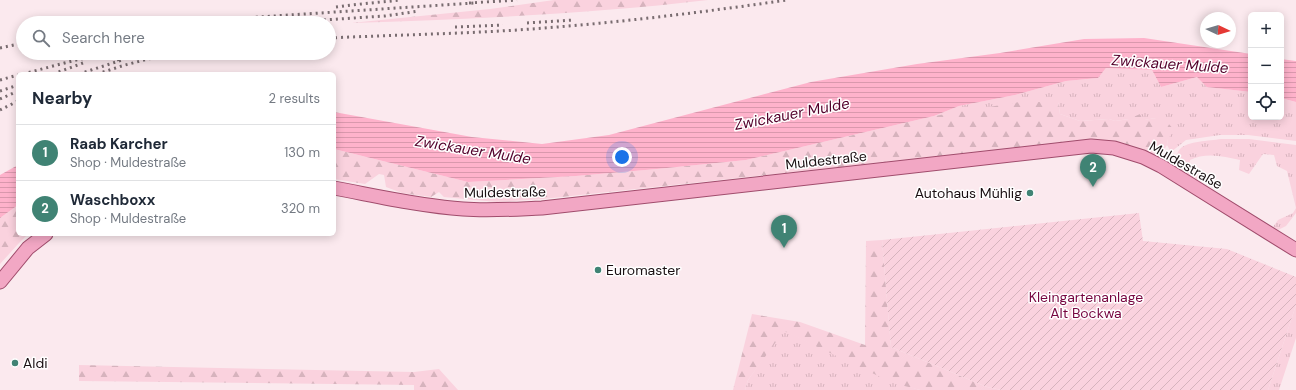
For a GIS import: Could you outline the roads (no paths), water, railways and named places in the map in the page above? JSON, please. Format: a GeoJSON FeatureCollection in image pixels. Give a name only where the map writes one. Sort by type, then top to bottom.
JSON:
{"type":"FeatureCollection","features":[{"type":"Feature","properties":{"kind":"main road","name":"Muldestraße"},"geometry":{"type":"LineString","coordinates":[[336,188],[433,206],[464,210],[542,208],[1091,146],[1114,148],[1149,160],[1161,166],[1296,250]]}},
{"type":"Feature","properties":{"kind":"main road"},"geometry":{"type":"LineString","coordinates":[[0,282],[28,248],[43,236]]}},
{"type":"Feature","properties":{"kind":"water","name":"Zwickauer Mulde"},"geometry":{"type":"Polygon","coordinates":[[[1144,38],[1200,46],[1200,48],[1211,48],[1248,54],[1248,92],[1207,87],[1197,77],[1161,87],[1152,70],[1106,68],[1098,78],[1066,81],[1015,95],[959,106],[934,116],[746,160],[576,176],[468,182],[336,149],[336,112],[472,137],[542,144],[609,135],[811,82],[917,64],[1000,53],[1084,39],[1144,38]]]}},
{"type":"Feature","properties":{"kind":"water"},"geometry":{"type":"Polygon","coordinates":[[[1284,59],[1296,61],[1296,102],[1284,99],[1284,59]]]}},
{"type":"Feature","properties":{"kind":"water"},"geometry":{"type":"Polygon","coordinates":[[[16,166],[16,206],[0,218],[0,175],[16,166]]]}},
{"type":"Feature","properties":{"kind":"railway"},"geometry":{"type":"LineString","coordinates":[[336,7],[401,0]]}},
{"type":"Feature","properties":{"kind":"railway"},"geometry":{"type":"LineString","coordinates":[[469,3],[517,0]]}},
{"type":"Feature","properties":{"kind":"railway"},"geometry":{"type":"LineString","coordinates":[[336,38],[470,33],[551,28],[652,18],[787,0]]}},
{"type":"Feature","properties":{"kind":"railway"},"geometry":{"type":"LineString","coordinates":[[274,16],[474,3]]}},
{"type":"Feature","properties":{"kind":"railway"},"geometry":{"type":"LineString","coordinates":[[336,19],[385,16],[419,11]]}},
{"type":"Feature","properties":{"kind":"railway"},"geometry":{"type":"LineString","coordinates":[[527,23],[573,20]]}},
{"type":"Feature","properties":{"kind":"railway"},"geometry":{"type":"LineString","coordinates":[[455,27],[503,25]]}},
{"type":"Feature","properties":{"kind":"railway"},"geometry":{"type":"LineString","coordinates":[[0,48],[16,45]]}},
{"type":"Feature","properties":{"kind":"railway"},"geometry":{"type":"LineString","coordinates":[[31,72],[77,60]]}},
{"type":"Feature","properties":{"kind":"railway"},"geometry":{"type":"LineString","coordinates":[[85,72],[122,60]]}},
{"type":"Feature","properties":{"kind":"railway"},"geometry":{"type":"LineString","coordinates":[[103,72],[145,60]]}},
{"type":"Feature","properties":{"kind":"railway"},"geometry":{"type":"LineString","coordinates":[[58,72],[83,63]]}},
{"type":"Feature","properties":{"kind":"railway"},"geometry":{"type":"LineString","coordinates":[[0,80],[16,76]]}},
{"type":"Feature","properties":{"kind":"railway"},"geometry":{"type":"LineString","coordinates":[[0,91],[16,86]]}},
{"type":"Feature","properties":{"kind":"railway"},"geometry":{"type":"LineString","coordinates":[[0,99],[16,92]]}},
{"type":"Feature","properties":{"kind":"railway"},"geometry":{"type":"LineString","coordinates":[[0,110],[16,102]]}},
{"type":"Feature","properties":{"kind":"place","name":"Waschboxx"},"geometry":{"type":"Point","coordinates":[1093,187]}},
{"type":"Feature","properties":{"kind":"place","name":"Autohaus Mühlig"},"geometry":{"type":"Point","coordinates":[1030,193]}},
{"type":"Feature","properties":{"kind":"place","name":"Raab Karcher"},"geometry":{"type":"Point","coordinates":[784,248]}},
{"type":"Feature","properties":{"kind":"place","name":"Euromaster"},"geometry":{"type":"Point","coordinates":[598,270]}},
{"type":"Feature","properties":{"kind":"place","name":"Aldi"},"geometry":{"type":"Point","coordinates":[15,363]}},
{"type":"Feature","properties":{"kind":"park label","name":"Kleingartenanlage Alt Bockwa"},"geometry":{"type":"Point","coordinates":[1086,306]}}]}
